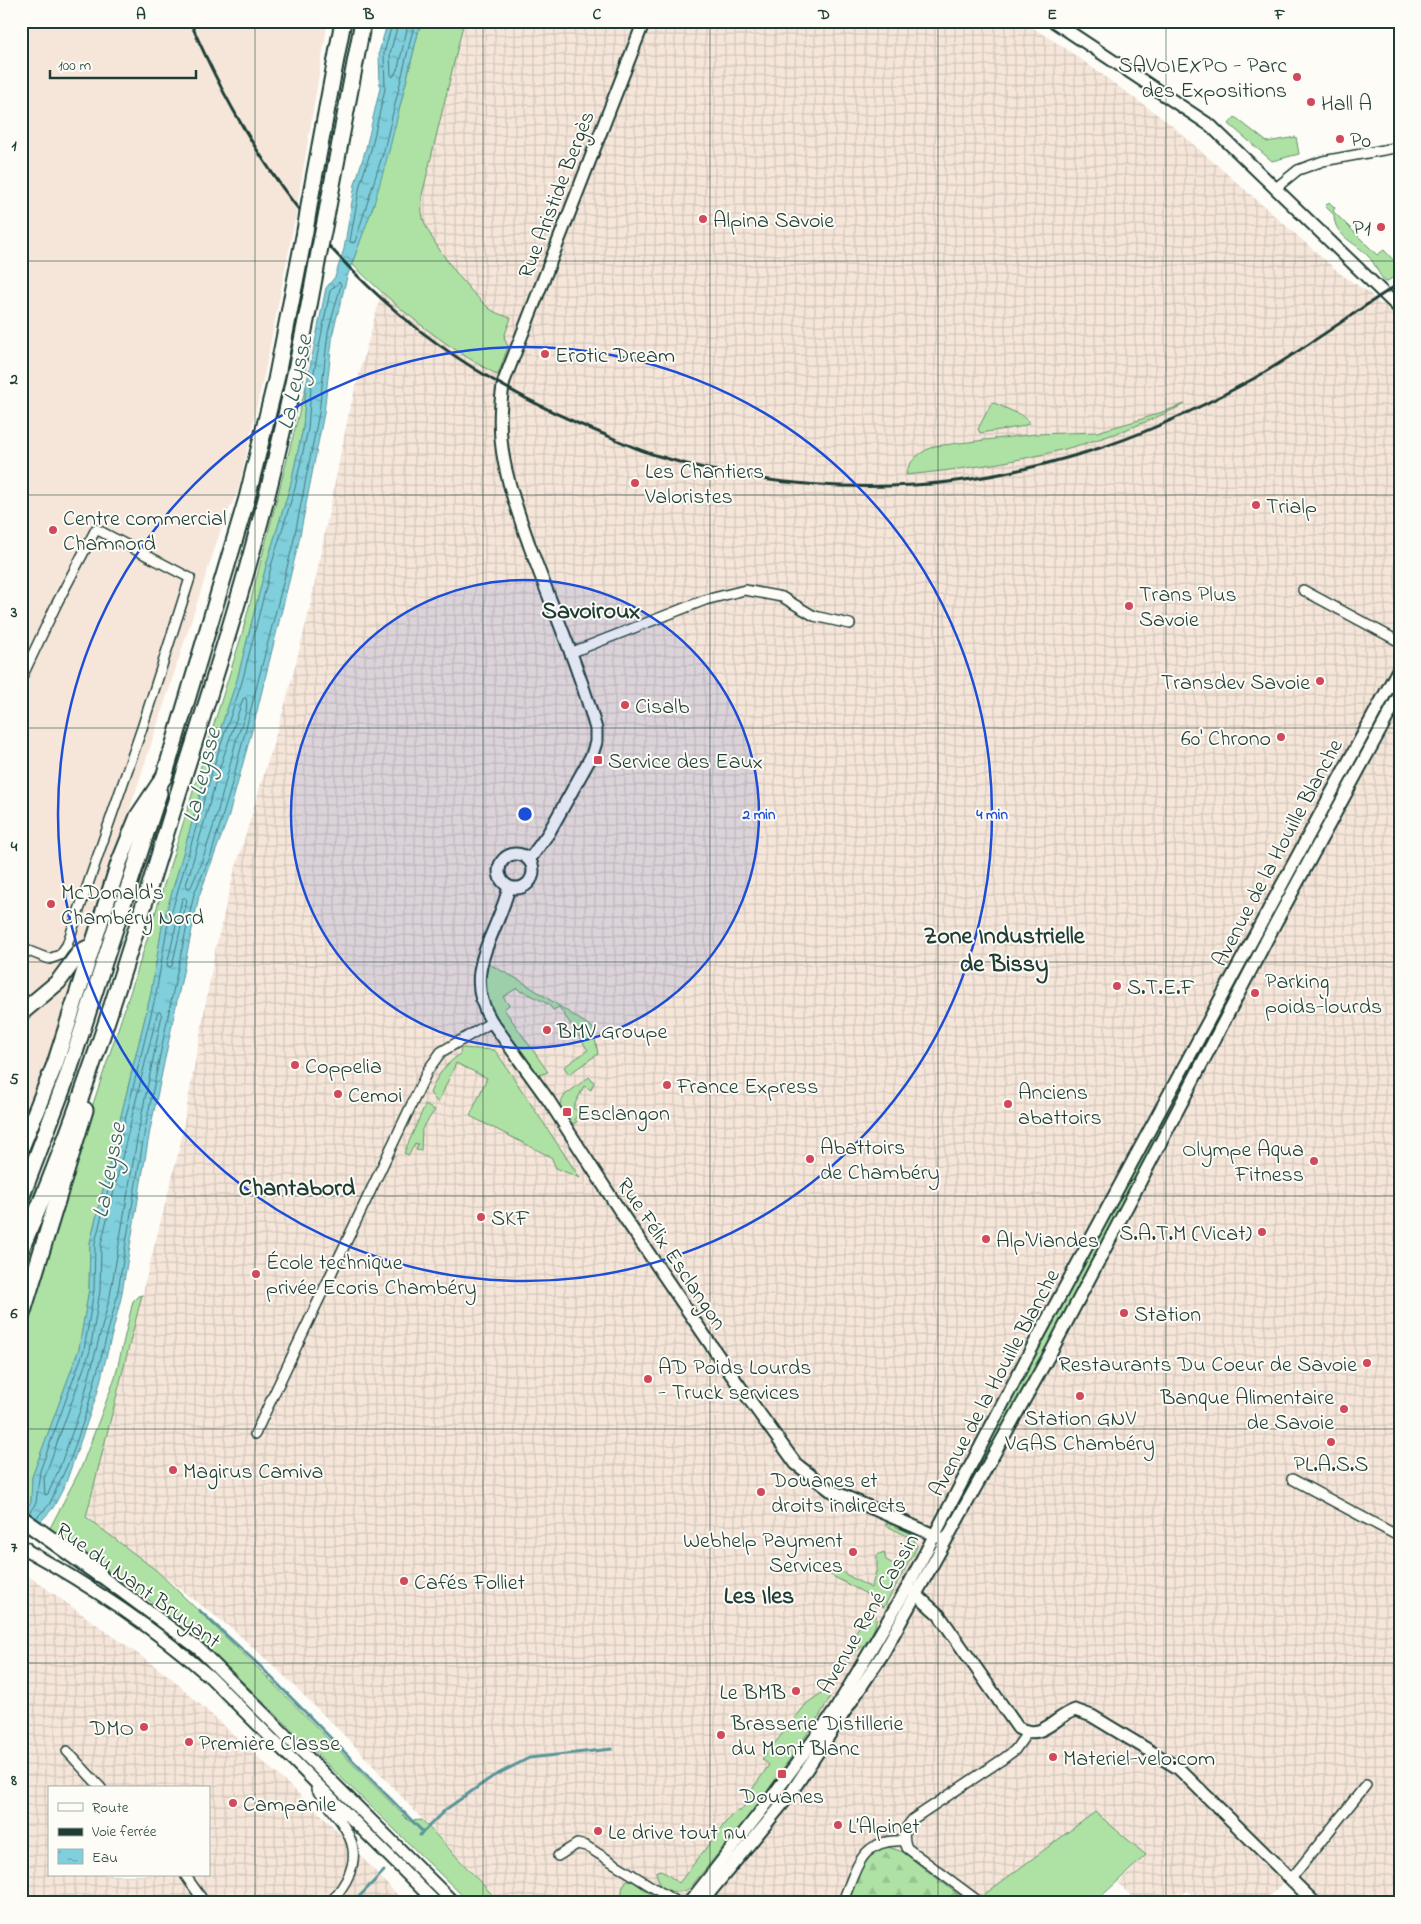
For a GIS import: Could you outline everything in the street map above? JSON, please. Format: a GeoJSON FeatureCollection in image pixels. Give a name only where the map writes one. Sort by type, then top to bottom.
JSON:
{"type":"FeatureCollection","features":[{"type":"Feature","properties":{"kind":"highway"},"geometry":{"type":"LineString","coordinates":[[21,1198],[70,1068],[164,777],[212,621],[263,435],[305,231],[343,21]]}},
{"type":"Feature","properties":{"kind":"highway"},"geometry":{"type":"LineString","coordinates":[[21,1249],[70,1128],[107,1021],[242,586],[286,414],[326,217],[362,21]]}},
{"type":"Feature","properties":{"kind":"highway"},"geometry":{"type":"LineString","coordinates":[[21,1148],[55,1064],[91,947],[138,816],[164,777]]}},
{"type":"Feature","properties":{"kind":"highway"},"geometry":{"type":"LineString","coordinates":[[21,1013],[58,982],[80,952],[91,947]]}},
{"type":"Feature","properties":{"kind":"highway"},"geometry":{"type":"LineString","coordinates":[[21,1318],[78,1139],[107,1021]]}},
{"type":"Feature","properties":{"kind":"highway"},"geometry":{"type":"LineString","coordinates":[[21,1518],[99,1574]]}},
{"type":"Feature","properties":{"kind":"main road","name":"Rue Aristide Bergès"},"geometry":{"type":"LineString","coordinates":[[529,860],[548,834],[592,755],[596,742],[596,729],[591,709],[508,485],[499,427],[503,387],[644,21]]}},
{"type":"Feature","properties":{"kind":"main road"},"geometry":{"type":"LineString","coordinates":[[1052,21],[1197,115],[1276,187],[1372,283],[1400,308]]}},
{"type":"Feature","properties":{"kind":"main road","name":"Avenue de la Houille Blanche"},"geometry":{"type":"LineString","coordinates":[[940,1538],[1026,1358],[1400,666]]}},
{"type":"Feature","properties":{"kind":"main road","name":"Avenue de la Houille Blanche"},"geometry":{"type":"LineString","coordinates":[[940,1538],[1051,1352],[1276,922],[1400,694]]}},
{"type":"Feature","properties":{"kind":"main road"},"geometry":{"type":"LineString","coordinates":[[515,854],[529,860],[533,870],[530,881],[521,888],[509,887],[499,876],[501,861],[515,854]]}},
{"type":"Feature","properties":{"kind":"main road","name":"Rue Félix Esclangon"},"geometry":{"type":"LineString","coordinates":[[509,887],[503,912],[479,970],[482,1003],[492,1022],[545,1096],[622,1214],[728,1370],[796,1464],[830,1490],[940,1538]]}},
{"type":"Feature","properties":{"kind":"main road","name":"Rue du Nant Bruyant"},"geometry":{"type":"LineString","coordinates":[[21,1526],[46,1537]]}},
{"type":"Feature","properties":{"kind":"main road","name":"Avenue René Cassin"},"geometry":{"type":"LineString","coordinates":[[702,1903],[789,1796],[882,1656],[912,1591],[940,1538]]}},
{"type":"Feature","properties":{"kind":"main road","name":"Rue du Nant Bruyant"},"geometry":{"type":"LineString","coordinates":[[25,1549],[109,1600],[180,1651],[210,1678],[436,1902]]}},
{"type":"Feature","properties":{"kind":"main road","name":"Rue du Nant Bruyant"},"geometry":{"type":"LineString","coordinates":[[99,1574],[199,1649],[454,1903]]}},
{"type":"Feature","properties":{"kind":"main road"},"geometry":{"type":"LineString","coordinates":[[912,1591],[939,1615],[1018,1728],[1028,1733],[1042,1731],[1075,1710],[1092,1716],[1178,1768],[1315,1903]]}},
{"type":"Feature","properties":{"kind":"main road","name":"Avenue René Cassin"},"geometry":{"type":"LineString","coordinates":[[689,1903],[772,1797],[834,1712],[912,1591]]}},
{"type":"Feature","properties":{"kind":"street"},"geometry":{"type":"LineString","coordinates":[[1276,187],[1298,170],[1323,161],[1400,147]]}},
{"type":"Feature","properties":{"kind":"street"},"geometry":{"type":"LineString","coordinates":[[21,678],[57,602],[96,529],[190,578],[142,728],[67,945],[60,955],[49,959],[21,948]]}},
{"type":"Feature","properties":{"kind":"street"},"geometry":{"type":"LineString","coordinates":[[570,653],[705,600],[745,590],[782,597],[814,616],[850,624]]}},
{"type":"Feature","properties":{"kind":"street"},"geometry":{"type":"LineString","coordinates":[[1303,590],[1400,642]]}},
{"type":"Feature","properties":{"kind":"street"},"geometry":{"type":"LineString","coordinates":[[255,1434],[428,1070],[442,1052],[492,1022]]}},
{"type":"Feature","properties":{"kind":"street"},"geometry":{"type":"LineString","coordinates":[[1292,1479],[1400,1537]]}},
{"type":"Feature","properties":{"kind":"street"},"geometry":{"type":"LineString","coordinates":[[981,1903],[907,1848],[904,1841],[904,1831],[913,1819],[1003,1759],[1019,1745],[1028,1733]]}},
{"type":"Feature","properties":{"kind":"street"},"geometry":{"type":"LineString","coordinates":[[67,1751],[100,1786]]}},
{"type":"Feature","properties":{"kind":"street"},"geometry":{"type":"LineString","coordinates":[[290,1757],[346,1828],[352,1839],[351,1871],[345,1884],[330,1903]]}},
{"type":"Feature","properties":{"kind":"street"},"geometry":{"type":"LineString","coordinates":[[1291,1879],[1366,1785]]}},
{"type":"Feature","properties":{"kind":"street"},"geometry":{"type":"LineString","coordinates":[[842,1903],[867,1850],[887,1840],[904,1841]]}},
{"type":"Feature","properties":{"kind":"street"},"geometry":{"type":"LineString","coordinates":[[558,1856],[577,1844],[586,1846],[678,1903]]}},
{"type":"Feature","properties":{"kind":"street","name":"Rue du Nant Bruyant"},"geometry":{"type":"LineString","coordinates":[[422,1870],[458,1903]]}},
{"type":"Feature","properties":{"kind":"street"},"geometry":{"type":"LineString","coordinates":[[186,1876],[205,1903]]}},
{"type":"Feature","properties":{"kind":"shaded area"},"geometry":{"type":"Polygon","coordinates":[[[21,21],[328,21],[295,219],[265,371],[238,491],[223,523],[41,1082],[21,1114],[21,21]]]}},
{"type":"Feature","properties":{"kind":"shaded area"},"geometry":{"type":"Polygon","coordinates":[[[455,21],[1022,21],[1065,48],[1169,123],[1342,275],[1369,293],[1381,305],[1400,292],[1400,1903],[1323,1903],[1293,1873],[1262,1903],[1199,1903],[1187,1891],[1173,1903],[1138,1903],[1118,1883],[1146,1855],[1095,1812],[973,1903],[969,1903],[903,1852],[840,1903],[500,1903],[351,1742],[279,1671],[235,1631],[85,1517],[179,1150],[216,946],[232,880],[286,701],[309,612],[349,412],[455,21]]]}},
{"type":"Feature","properties":{"kind":"shaded area"},"geometry":{"type":"Polygon","coordinates":[[[26,1574],[170,1677],[324,1817],[405,1903],[21,1903],[21,1579],[26,1574]]]}},
{"type":"Feature","properties":{"kind":"green space"},"geometry":{"type":"Polygon","coordinates":[[[421,21],[464,21],[422,195],[422,213],[427,228],[434,240],[474,294],[493,311],[511,318],[504,337],[508,347],[498,375],[478,364],[421,325],[352,264],[381,174],[421,21]]]}},
{"type":"Feature","properties":{"kind":"green space"},"geometry":{"type":"Polygon","coordinates":[[[1235,117],[1267,142],[1296,137],[1299,154],[1272,161],[1229,124],[1235,117]]]}},
{"type":"Feature","properties":{"kind":"green space"},"geometry":{"type":"Polygon","coordinates":[[[1329,202],[1335,208],[1333,211],[1377,255],[1384,250],[1398,265],[1400,264],[1400,273],[1386,282],[1368,256],[1338,229],[1334,215],[1325,206],[1329,202]]]}},
{"type":"Feature","properties":{"kind":"green space"},"geometry":{"type":"Polygon","coordinates":[[[306,386],[303,428],[290,487],[267,562],[237,680],[209,763],[162,927],[151,993],[90,1243],[89,1289],[79,1349],[32,1477],[31,1502],[25,1509],[21,1508],[21,1197],[73,1164],[135,978],[242,634],[306,386]]]}},
{"type":"Feature","properties":{"kind":"green space"},"geometry":{"type":"Polygon","coordinates":[[[992,402],[1021,415],[1030,423],[1020,427],[980,433],[978,429],[992,402]]]}},
{"type":"Feature","properties":{"kind":"green space"},"geometry":{"type":"Polygon","coordinates":[[[1185,404],[1116,433],[1049,453],[980,466],[906,475],[907,470],[916,457],[935,446],[1036,434],[1097,432],[1185,404]]]}},
{"type":"Feature","properties":{"kind":"green space"},"geometry":{"type":"Polygon","coordinates":[[[1321,822],[1321,829],[1175,1103],[1173,1101],[1174,1096],[1321,822]]]}},
{"type":"Feature","properties":{"kind":"green space"},"geometry":{"type":"Polygon","coordinates":[[[487,963],[521,981],[593,1028],[598,1054],[569,1074],[564,1067],[588,1050],[559,1007],[553,1010],[548,1004],[523,991],[521,992],[517,988],[503,997],[509,1005],[504,1009],[548,1072],[539,1075],[535,1074],[488,1005],[482,986],[487,963]]]}},
{"type":"Feature","properties":{"kind":"green space"},"geometry":{"type":"Polygon","coordinates":[[[461,1048],[494,1050],[497,1053],[580,1178],[556,1168],[551,1157],[470,1116],[487,1078],[456,1063],[438,1103],[430,1093],[442,1071],[460,1054],[461,1048]]]}},
{"type":"Feature","properties":{"kind":"green space"},"geometry":{"type":"Polygon","coordinates":[[[589,1077],[594,1082],[591,1090],[584,1086],[573,1108],[579,1112],[575,1119],[577,1122],[572,1124],[568,1122],[559,1106],[565,1095],[589,1077]]]}},
{"type":"Feature","properties":{"kind":"green space"},"geometry":{"type":"Polygon","coordinates":[[[425,1105],[435,1110],[422,1129],[421,1151],[416,1150],[418,1144],[415,1143],[409,1155],[404,1153],[425,1105]]]}},
{"type":"Feature","properties":{"kind":"green space"},"geometry":{"type":"Polygon","coordinates":[[[1167,1111],[1169,1115],[1048,1350],[966,1497],[959,1493],[1167,1111]]]}},
{"type":"Feature","properties":{"kind":"green space"},"geometry":{"type":"Polygon","coordinates":[[[142,1295],[86,1517],[157,1571],[260,1670],[409,1821],[422,1820],[500,1903],[470,1903],[212,1652],[150,1601],[65,1541],[50,1528],[81,1468],[115,1378],[133,1301],[142,1295]]]}},
{"type":"Feature","properties":{"kind":"green space"},"geometry":{"type":"Polygon","coordinates":[[[888,1523],[912,1534],[917,1547],[884,1607],[872,1603],[874,1598],[821,1570],[825,1563],[871,1588],[877,1569],[877,1555],[884,1552],[886,1560],[897,1566],[904,1555],[901,1553],[909,1537],[885,1525],[888,1523]]]}},
{"type":"Feature","properties":{"kind":"green space"},"geometry":{"type":"Polygon","coordinates":[[[868,1611],[876,1616],[875,1625],[867,1641],[856,1651],[848,1646],[868,1611]]]}},
{"type":"Feature","properties":{"kind":"green space"},"geometry":{"type":"Polygon","coordinates":[[[823,1692],[827,1692],[830,1697],[819,1717],[759,1803],[690,1888],[675,1892],[660,1886],[656,1872],[661,1870],[679,1883],[730,1817],[736,1811],[740,1811],[749,1800],[747,1797],[769,1765],[762,1759],[807,1703],[823,1692]]]}},
{"type":"Feature","properties":{"kind":"green space"},"geometry":{"type":"Polygon","coordinates":[[[1095,1812],[1146,1855],[1094,1903],[973,1903],[1095,1812]]]}},
{"type":"Feature","properties":{"kind":"green space"},"geometry":{"type":"Polygon","coordinates":[[[885,1846],[903,1852],[969,1903],[840,1903],[868,1858],[885,1846]]]}},
{"type":"Feature","properties":{"kind":"green space"},"geometry":{"type":"Polygon","coordinates":[[[627,1880],[631,1880],[663,1903],[640,1903],[636,1897],[632,1903],[621,1897],[623,1886],[627,1880]]]}},
{"type":"Feature","properties":{"kind":"water","name":"La Leysse"},"geometry":{"type":"Polygon","coordinates":[[[388,21],[421,21],[389,151],[374,204],[347,277],[333,332],[324,413],[298,545],[255,719],[228,818],[199,896],[150,1130],[121,1298],[97,1394],[65,1485],[53,1508],[21,1543],[23,1516],[31,1502],[32,1477],[79,1349],[89,1289],[90,1243],[151,993],[162,927],[209,763],[237,680],[267,562],[290,487],[303,428],[306,386],[326,288],[335,277],[344,249],[355,184],[366,148],[380,88],[379,52],[388,21]]]}},
{"type":"Feature","properties":{"kind":"waterway"},"geometry":{"type":"LineString","coordinates":[[199,1610],[260,1666],[423,1832]]}},
{"type":"Feature","properties":{"kind":"waterway"},"geometry":{"type":"LineString","coordinates":[[420,1835],[445,1810],[492,1777],[529,1758],[612,1749]]}},
{"type":"Feature","properties":{"kind":"waterway"},"geometry":{"type":"LineString","coordinates":[[353,1903],[384,1871]]}},
{"type":"Feature","properties":{"kind":"railway"},"geometry":{"type":"LineString","coordinates":[[190,21],[244,129],[288,196],[340,257],[395,310],[422,332],[481,373],[543,407],[643,451],[718,471],[784,482],[816,485],[915,485],[980,478],[1066,458],[1130,438],[1233,390],[1291,356],[1400,283]]}},
{"type":"Feature","properties":{"kind":"place","name":"SAVOIEXPO - Parc des Expositions"},"geometry":{"type":"Point","coordinates":[1297,77]}},
{"type":"Feature","properties":{"kind":"place","name":"Hall A"},"geometry":{"type":"Point","coordinates":[1311,102]}},
{"type":"Feature","properties":{"kind":"place","name":"P0"},"geometry":{"type":"Point","coordinates":[1340,139]}},
{"type":"Feature","properties":{"kind":"place","name":"Alpina Savoie"},"geometry":{"type":"Point","coordinates":[703,219]}},
{"type":"Feature","properties":{"kind":"place","name":"P1"},"geometry":{"type":"Point","coordinates":[1381,227]}},
{"type":"Feature","properties":{"kind":"place","name":"Erotic Dream"},"geometry":{"type":"Point","coordinates":[545,354]}},
{"type":"Feature","properties":{"kind":"place","name":"Les Chantiers Valoristes"},"geometry":{"type":"Point","coordinates":[635,483]}},
{"type":"Feature","properties":{"kind":"place","name":"Trialp"},"geometry":{"type":"Point","coordinates":[1256,505]}},
{"type":"Feature","properties":{"kind":"place","name":"Centre commercial Chamnord"},"geometry":{"type":"Point","coordinates":[53,530]}},
{"type":"Feature","properties":{"kind":"place","name":"Trans Plus Savoie"},"geometry":{"type":"Point","coordinates":[1129,606]}},
{"type":"Feature","properties":{"kind":"place","name":"Transdev Savoie"},"geometry":{"type":"Point","coordinates":[1320,681]}},
{"type":"Feature","properties":{"kind":"place","name":"Cisalb"},"geometry":{"type":"Point","coordinates":[625,705]}},
{"type":"Feature","properties":{"kind":"place","name":"60' Chrono"},"geometry":{"type":"Point","coordinates":[1281,737]}},
{"type":"Feature","properties":{"kind":"place","name":"Service des Eaux"},"geometry":{"type":"Point","coordinates":[598,760]}},
{"type":"Feature","properties":{"kind":"place","name":"McDonald's Chambéry Nord"},"geometry":{"type":"Point","coordinates":[51,904]}},
{"type":"Feature","properties":{"kind":"place","name":"S.T.E.F"},"geometry":{"type":"Point","coordinates":[1117,986]}},
{"type":"Feature","properties":{"kind":"place","name":"Parking poids-lourds"},"geometry":{"type":"Point","coordinates":[1255,993]}},
{"type":"Feature","properties":{"kind":"place","name":"BMV Groupe"},"geometry":{"type":"Point","coordinates":[547,1030]}},
{"type":"Feature","properties":{"kind":"place","name":"Coppelia"},"geometry":{"type":"Point","coordinates":[295,1065]}},
{"type":"Feature","properties":{"kind":"place","name":"France Express"},"geometry":{"type":"Point","coordinates":[667,1085]}},
{"type":"Feature","properties":{"kind":"place","name":"Cemoi"},"geometry":{"type":"Point","coordinates":[338,1094]}},
{"type":"Feature","properties":{"kind":"place","name":"Anciens abattoirs"},"geometry":{"type":"Point","coordinates":[1008,1104]}},
{"type":"Feature","properties":{"kind":"place","name":"Esclangon"},"geometry":{"type":"Point","coordinates":[567,1112]}},
{"type":"Feature","properties":{"kind":"place","name":"Abattoirs de Chambéry"},"geometry":{"type":"Point","coordinates":[810,1159]}},
{"type":"Feature","properties":{"kind":"place","name":"Olympe Aqua Fitness"},"geometry":{"type":"Point","coordinates":[1314,1161]}},
{"type":"Feature","properties":{"kind":"place","name":"SKF"},"geometry":{"type":"Point","coordinates":[481,1217]}},
{"type":"Feature","properties":{"kind":"place","name":"S.A.T.M (Vicat)"},"geometry":{"type":"Point","coordinates":[1262,1232]}},
{"type":"Feature","properties":{"kind":"place","name":"Alp'Viandes"},"geometry":{"type":"Point","coordinates":[986,1239]}},
{"type":"Feature","properties":{"kind":"place","name":"École technique privée Ecoris Chambéry"},"geometry":{"type":"Point","coordinates":[256,1274]}},
{"type":"Feature","properties":{"kind":"place","name":"Station"},"geometry":{"type":"Point","coordinates":[1124,1313]}},
{"type":"Feature","properties":{"kind":"place","name":"Restaurants Du Coeur de Savoie"},"geometry":{"type":"Point","coordinates":[1367,1363]}},
{"type":"Feature","properties":{"kind":"place","name":"AD Poids Lourds - Truck services"},"geometry":{"type":"Point","coordinates":[648,1379]}},
{"type":"Feature","properties":{"kind":"place","name":"Station GNV VGAS Chambéry"},"geometry":{"type":"Point","coordinates":[1080,1396]}},
{"type":"Feature","properties":{"kind":"place","name":"Banque Alimentaire de Savoie"},"geometry":{"type":"Point","coordinates":[1344,1409]}},
{"type":"Feature","properties":{"kind":"place","name":"PL.A.S.S"},"geometry":{"type":"Point","coordinates":[1331,1442]}},
{"type":"Feature","properties":{"kind":"place","name":"Magirus Camiva"},"geometry":{"type":"Point","coordinates":[173,1470]}},
{"type":"Feature","properties":{"kind":"place","name":"Douanes et droits indirects"},"geometry":{"type":"Point","coordinates":[761,1492]}},
{"type":"Feature","properties":{"kind":"place","name":"Webhelp Payment Services"},"geometry":{"type":"Point","coordinates":[853,1552]}},
{"type":"Feature","properties":{"kind":"place","name":"Cafés Folliet"},"geometry":{"type":"Point","coordinates":[404,1581]}},
{"type":"Feature","properties":{"kind":"place","name":"Le BMB"},"geometry":{"type":"Point","coordinates":[796,1691]}},
{"type":"Feature","properties":{"kind":"place","name":"DMO"},"geometry":{"type":"Point","coordinates":[144,1727]}},
{"type":"Feature","properties":{"kind":"place","name":"Brasserie Distillerie du Mont Blanc"},"geometry":{"type":"Point","coordinates":[721,1735]}},
{"type":"Feature","properties":{"kind":"place","name":"Première Classe"},"geometry":{"type":"Point","coordinates":[189,1742]}},
{"type":"Feature","properties":{"kind":"place","name":"Materiel-velo.com"},"geometry":{"type":"Point","coordinates":[1053,1757]}},
{"type":"Feature","properties":{"kind":"place","name":"Douanes"},"geometry":{"type":"Point","coordinates":[782,1774]}},
{"type":"Feature","properties":{"kind":"place","name":"Campanile"},"geometry":{"type":"Point","coordinates":[233,1803]}},
{"type":"Feature","properties":{"kind":"place","name":"L’Alpinet"},"geometry":{"type":"Point","coordinates":[838,1825]}},
{"type":"Feature","properties":{"kind":"place","name":"Le drive tout nu"},"geometry":{"type":"Point","coordinates":[598,1831]}},
{"type":"Feature","properties":{"kind":"district","name":"Savoiroux"},"geometry":{"type":"Point","coordinates":[591,610]}},
{"type":"Feature","properties":{"kind":"district","name":"Zone Industrielle de Bissy"},"geometry":{"type":"Point","coordinates":[1004,949]}},
{"type":"Feature","properties":{"kind":"district","name":"Chantabord"},"geometry":{"type":"Point","coordinates":[297,1187]}},
{"type":"Feature","properties":{"kind":"district","name":"Les Iles"},"geometry":{"type":"Point","coordinates":[759,1595]}}]}
